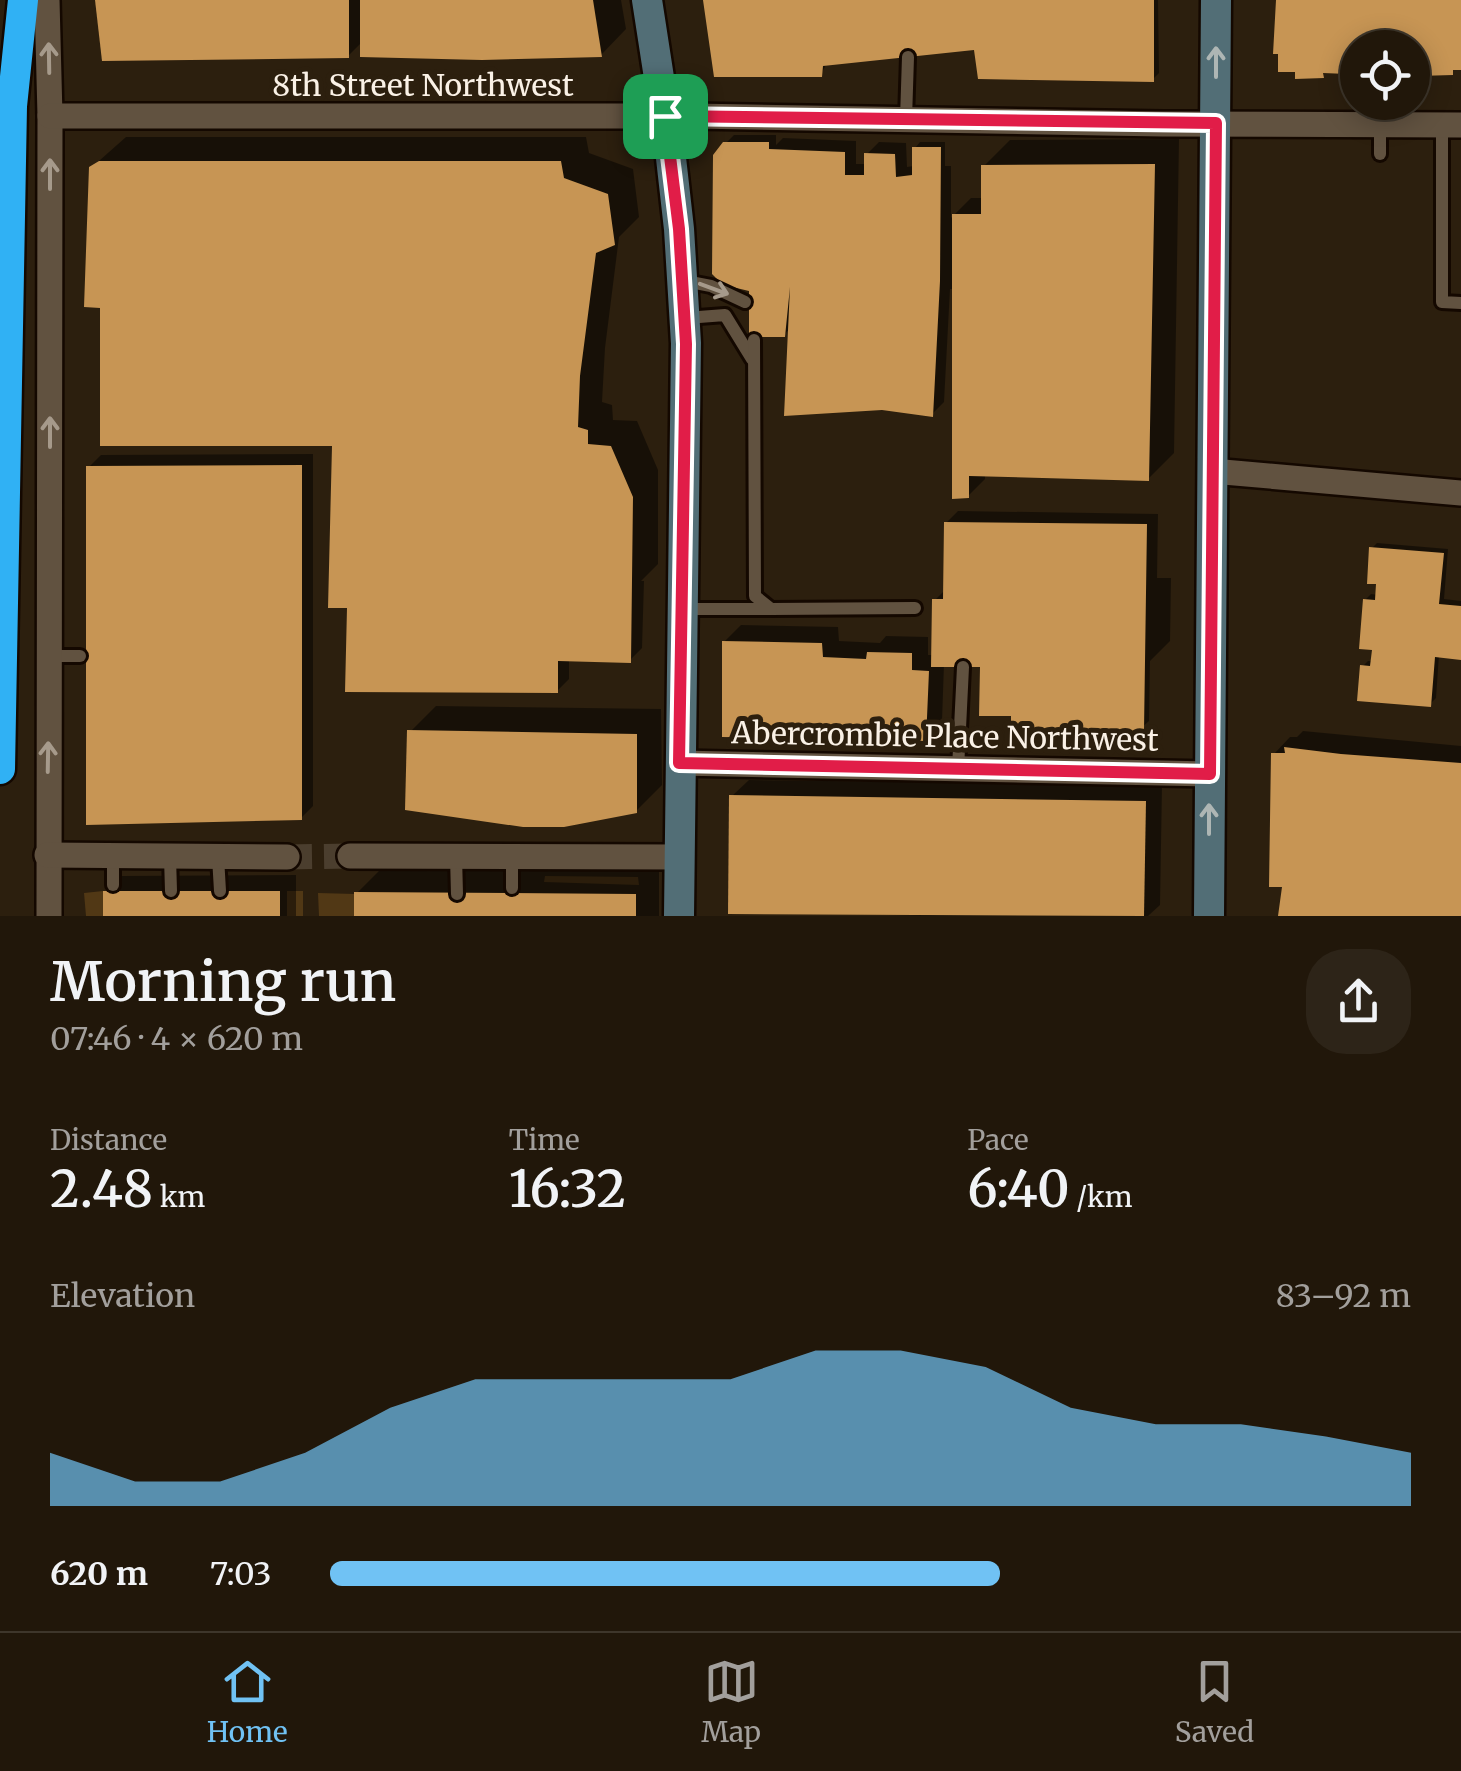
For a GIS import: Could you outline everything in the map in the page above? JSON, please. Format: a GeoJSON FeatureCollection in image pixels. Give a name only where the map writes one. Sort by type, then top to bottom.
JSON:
{"type":"FeatureCollection","features":[{"type":"Feature","properties":{"kind":"highway"},"geometry":{"type":"LineString","coordinates":[[0,769],[12,106],[23,0]]}},
{"type":"Feature","properties":{"kind":"main road"},"geometry":{"type":"LineString","coordinates":[[648,0],[679,229],[684,318],[679,916]]}},
{"type":"Feature","properties":{"kind":"main road"},"geometry":{"type":"LineString","coordinates":[[1209,916],[1216,0]]}},
{"type":"Feature","properties":{"kind":"street"},"geometry":{"type":"LineString","coordinates":[[47,0],[49,916]]}},
{"type":"Feature","properties":{"kind":"street","name":"8th Street Northwest"},"geometry":{"type":"LineString","coordinates":[[50,116],[665,116],[1451,124]]}},
{"type":"Feature","properties":{"kind":"street"},"geometry":{"type":"LineString","coordinates":[[1212,471],[1461,493]]}},
{"type":"Feature","properties":{"kind":"street","name":"Abercrombie Place Northwest"},"geometry":{"type":"LineString","coordinates":[[679,763],[1210,774]]}},
{"type":"Feature","properties":{"kind":"street"},"geometry":{"type":"LineString","coordinates":[[47,855],[287,856]]}},
{"type":"Feature","properties":{"kind":"street"},"geometry":{"type":"LineString","coordinates":[[350,856],[679,857]]}},
{"type":"Feature","properties":{"kind":"lane"},"geometry":{"type":"LineString","coordinates":[[906,119],[908,57]]}},
{"type":"Feature","properties":{"kind":"lane"},"geometry":{"type":"LineString","coordinates":[[1451,124],[1442,302],[1461,302]]}},
{"type":"Feature","properties":{"kind":"lane"},"geometry":{"type":"LineString","coordinates":[[1380,125],[1380,154]]}},
{"type":"Feature","properties":{"kind":"lane"},"geometry":{"type":"LineString","coordinates":[[682,281],[711,286],[745,302]]}},
{"type":"Feature","properties":{"kind":"lane"},"geometry":{"type":"LineString","coordinates":[[684,318],[725,315],[754,361]]}},
{"type":"Feature","properties":{"kind":"lane"},"geometry":{"type":"LineString","coordinates":[[754,340],[755,596],[771,609]]}},
{"type":"Feature","properties":{"kind":"lane"},"geometry":{"type":"LineString","coordinates":[[682,609],[915,608]]}},
{"type":"Feature","properties":{"kind":"lane"},"geometry":{"type":"LineString","coordinates":[[50,656],[80,656]]}},
{"type":"Feature","properties":{"kind":"lane"},"geometry":{"type":"LineString","coordinates":[[958,769],[963,667]]}},
{"type":"Feature","properties":{"kind":"lane"},"geometry":{"type":"LineString","coordinates":[[112,885],[113,856]]}},
{"type":"Feature","properties":{"kind":"lane"},"geometry":{"type":"LineString","coordinates":[[170,856],[171,892]]}},
{"type":"Feature","properties":{"kind":"lane"},"geometry":{"type":"LineString","coordinates":[[456,856],[458,894]]}},
{"type":"Feature","properties":{"kind":"lane"},"geometry":{"type":"LineString","coordinates":[[512,856],[512,888]]}},
{"type":"Feature","properties":{"kind":"lane"},"geometry":{"type":"LineString","coordinates":[[218,857],[220,891]]}},
{"type":"Feature","properties":{"kind":"shaded area"},"geometry":{"type":"Polygon","coordinates":[[[545,876],[638,877],[639,885],[544,882],[545,876]]]}},
{"type":"Feature","properties":{"kind":"shaded area"},"geometry":{"type":"Polygon","coordinates":[[[103,891],[103,916],[86,916],[84,893],[103,891]]]}},
{"type":"Feature","properties":{"kind":"shaded area"},"geometry":{"type":"Polygon","coordinates":[[[287,891],[303,891],[303,916],[287,916],[287,891]]]}},
{"type":"Feature","properties":{"kind":"shaded area"},"geometry":{"type":"Polygon","coordinates":[[[318,893],[355,894],[355,916],[319,916],[318,893]]]}},
{"type":"Feature","properties":{"kind":"building"},"geometry":{"type":"Polygon","coordinates":[[[95,0],[349,0],[349,58],[102,61],[95,0]]]}},
{"type":"Feature","properties":{"kind":"building"},"geometry":{"type":"Polygon","coordinates":[[[360,0],[593,0],[602,57],[360,57],[360,0]]]}},
{"type":"Feature","properties":{"kind":"building"},"geometry":{"type":"Polygon","coordinates":[[[703,0],[1154,0],[1154,82],[978,79],[974,50],[823,66],[822,77],[714,77],[703,0]]]}},
{"type":"Feature","properties":{"kind":"building"},"geometry":{"type":"Polygon","coordinates":[[[1276,0],[1461,0],[1461,70],[1453,70],[1453,75],[1430,76],[1430,30],[1340,30],[1340,74],[1323,73],[1324,78],[1295,79],[1295,72],[1278,72],[1278,54],[1273,54],[1276,0]]]}},
{"type":"Feature","properties":{"kind":"building"},"geometry":{"type":"Polygon","coordinates":[[[723,142],[769,142],[769,149],[845,152],[845,175],[864,175],[864,153],[895,154],[896,177],[912,175],[912,147],[941,147],[933,417],[882,410],[784,416],[790,287],[785,337],[749,337],[749,291],[728,286],[729,291],[712,274],[713,155],[723,142]]]}},
{"type":"Feature","properties":{"kind":"building"},"geometry":{"type":"Polygon","coordinates":[[[99,161],[561,161],[564,178],[608,194],[615,245],[596,253],[580,376],[578,427],[588,430],[588,444],[611,446],[633,497],[631,663],[558,661],[558,693],[345,692],[347,608],[328,608],[332,446],[100,446],[100,308],[84,307],[89,167],[99,161]]]}},
{"type":"Feature","properties":{"kind":"building"},"geometry":{"type":"Polygon","coordinates":[[[1155,164],[1149,481],[969,476],[969,498],[952,499],[952,214],[981,214],[981,165],[1155,164]]]}},
{"type":"Feature","properties":{"kind":"building"},"geometry":{"type":"Polygon","coordinates":[[[302,465],[302,820],[86,825],[86,466],[302,465]]]}},
{"type":"Feature","properties":{"kind":"building"},"geometry":{"type":"Polygon","coordinates":[[[944,522],[1147,524],[1144,730],[1133,739],[1011,735],[1011,716],[979,716],[980,667],[931,667],[932,599],[943,599],[944,522]]]}},
{"type":"Feature","properties":{"kind":"building"},"geometry":{"type":"Polygon","coordinates":[[[1369,547],[1444,553],[1439,604],[1461,606],[1461,660],[1435,657],[1431,707],[1357,701],[1360,665],[1370,666],[1372,650],[1359,649],[1363,599],[1375,600],[1376,584],[1367,584],[1369,547]]]}},
{"type":"Feature","properties":{"kind":"building"},"geometry":{"type":"Polygon","coordinates":[[[722,641],[822,643],[823,657],[866,659],[867,652],[912,653],[912,670],[929,671],[926,741],[722,737],[722,641]]]}},
{"type":"Feature","properties":{"kind":"building"},"geometry":{"type":"Polygon","coordinates":[[[407,730],[637,734],[637,813],[564,827],[523,827],[405,810],[407,730]]]}},
{"type":"Feature","properties":{"kind":"building"},"geometry":{"type":"Polygon","coordinates":[[[1284,747],[1461,763],[1461,916],[1278,916],[1282,887],[1269,887],[1271,753],[1285,753],[1284,747]]]}},
{"type":"Feature","properties":{"kind":"building"},"geometry":{"type":"Polygon","coordinates":[[[729,795],[1146,801],[1144,916],[728,914],[729,795]]]}},
{"type":"Feature","properties":{"kind":"building"},"geometry":{"type":"Polygon","coordinates":[[[103,891],[280,891],[280,916],[103,916],[103,891]]]}},
{"type":"Feature","properties":{"kind":"building"},"geometry":{"type":"Polygon","coordinates":[[[354,892],[636,894],[636,916],[354,916],[354,892]]]}},
{"type":"Feature","properties":{"kind":"tunnel"},"geometry":{"type":"LineString","coordinates":[[287,857],[350,856]]}},
{"type":"Feature","properties":{"kind":"route"},"geometry":{"type":"LineString","coordinates":[[665,116],[1216,123],[1210,774],[679,763],[686,344],[679,229],[665,116]]}}]}
